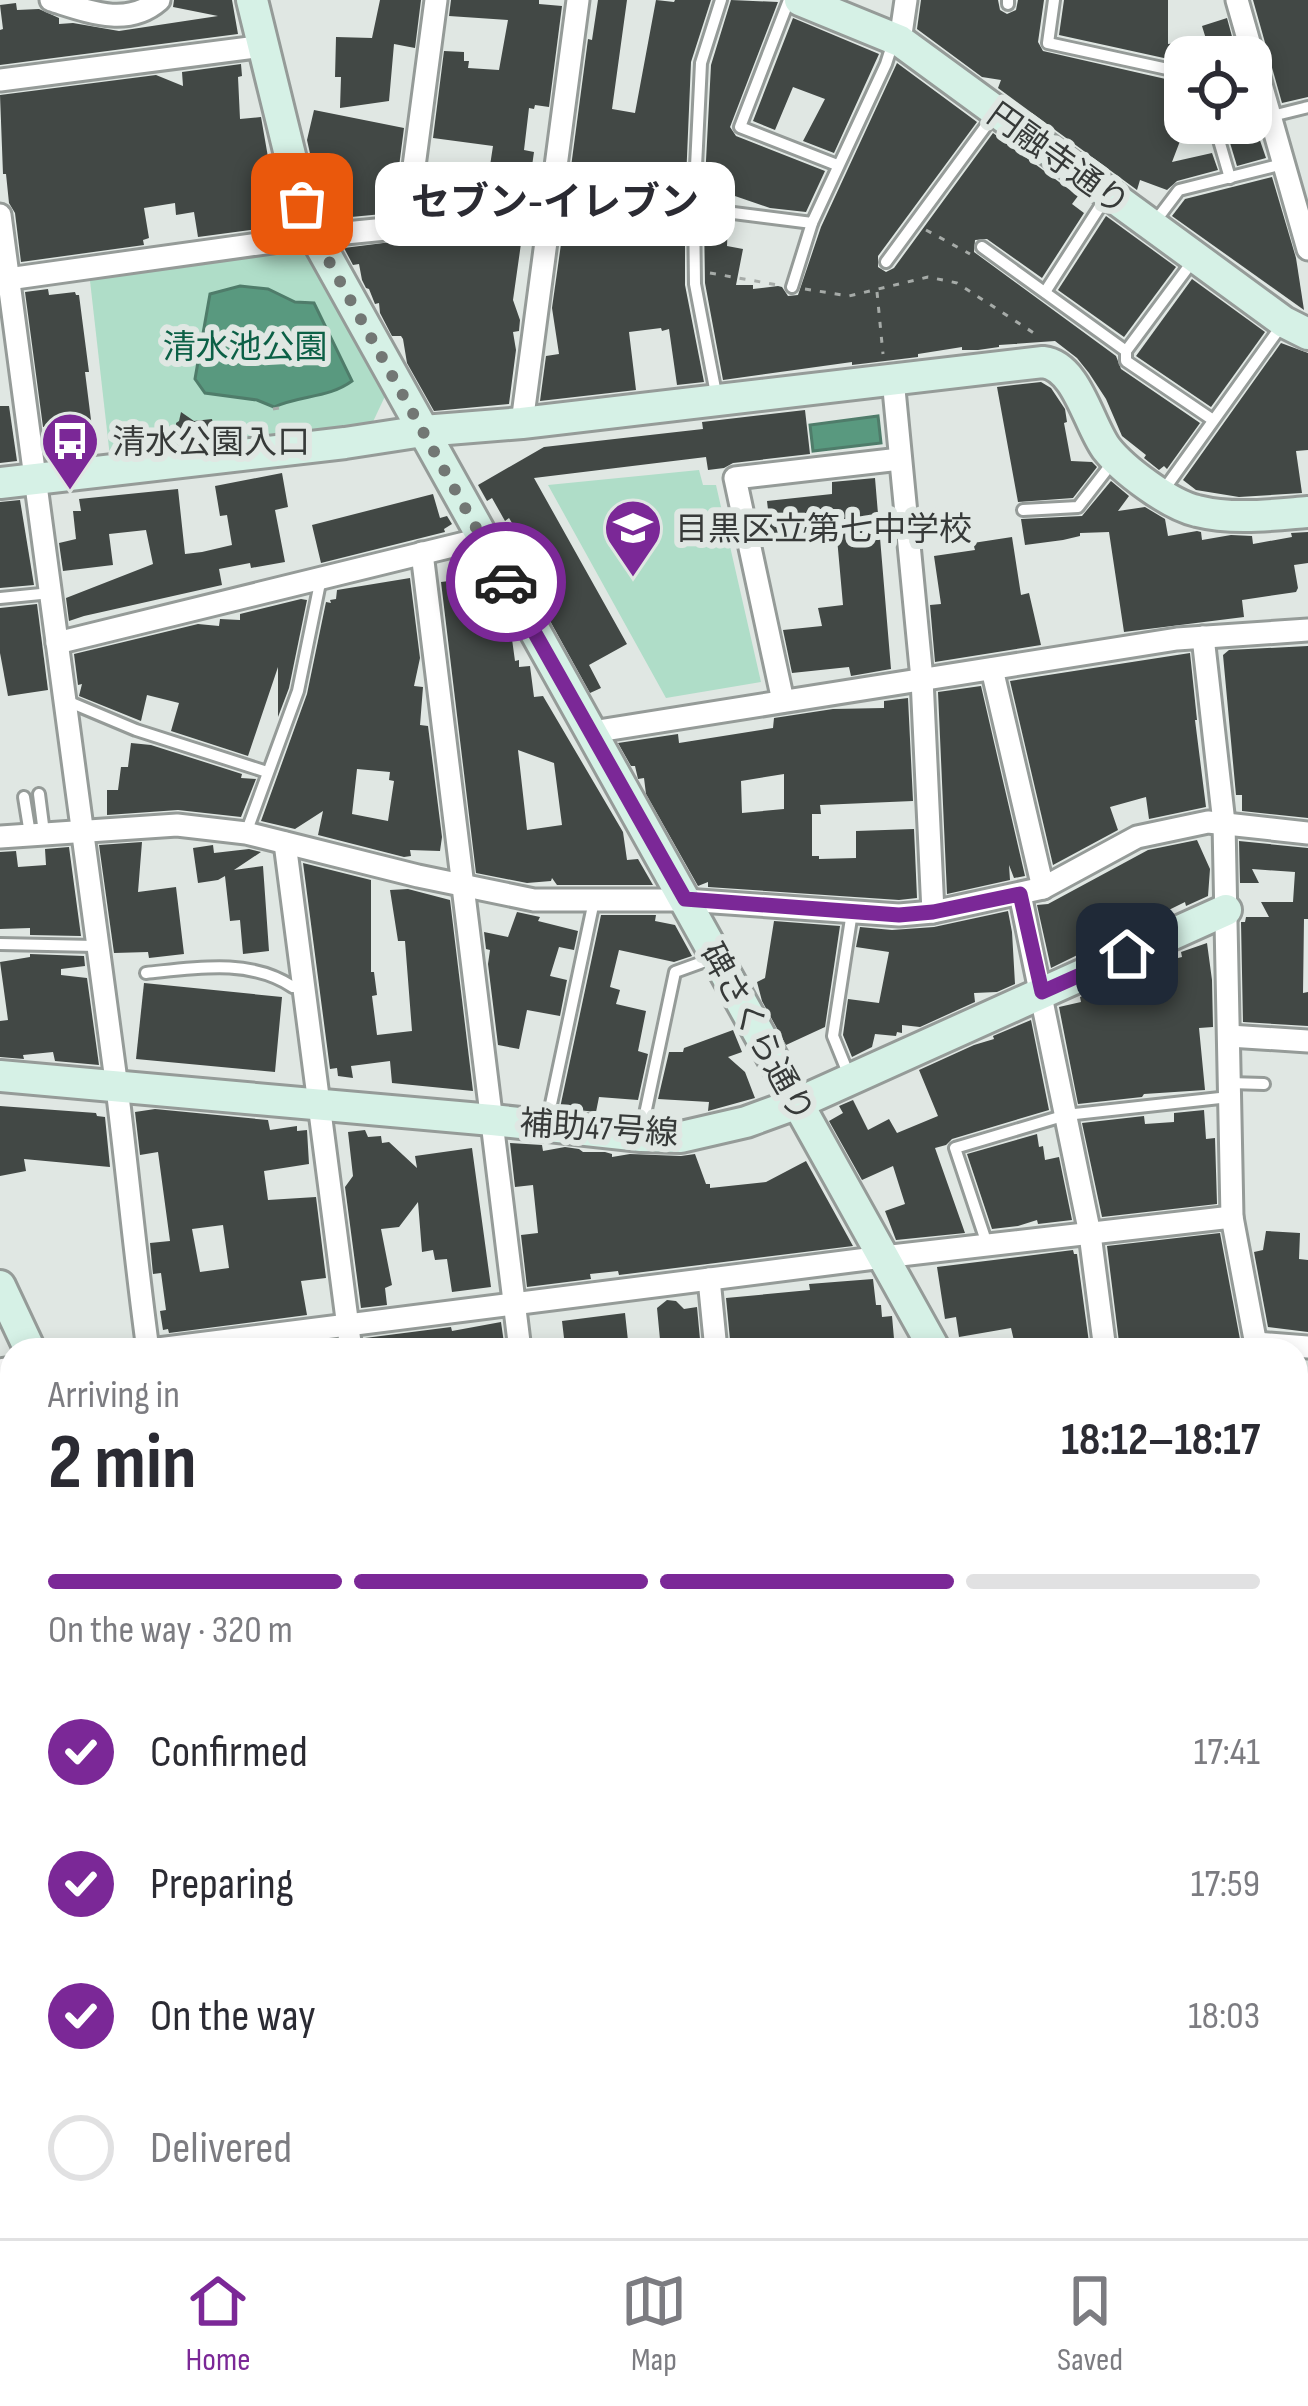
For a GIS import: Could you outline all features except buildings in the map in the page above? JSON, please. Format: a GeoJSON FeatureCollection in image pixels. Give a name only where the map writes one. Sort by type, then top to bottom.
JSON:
{"type":"FeatureCollection","features":[{"type":"Feature","properties":{"kind":"street"},"geometry":{"type":"LineString","coordinates":[[51,0],[118,16],[136,14],[159,0]]}},
{"type":"Feature","properties":{"kind":"street","name":"碑さくら通り"},"geometry":{"type":"LineString","coordinates":[[252,0],[302,204],[315,236],[928,1338]]}},
{"type":"Feature","properties":{"kind":"street"},"geometry":{"type":"LineString","coordinates":[[8,279],[406,227],[436,0]]}},
{"type":"Feature","properties":{"kind":"street"},"geometry":{"type":"LineString","coordinates":[[522,422],[578,0]]}},
{"type":"Feature","properties":{"kind":"street","name":"円融寺通り"},"geometry":{"type":"LineString","coordinates":[[800,0],[898,40],[1296,328]]}},
{"type":"Feature","properties":{"kind":"street"},"geometry":{"type":"LineString","coordinates":[[898,40],[906,0]]}},
{"type":"Feature","properties":{"kind":"street"},"geometry":{"type":"LineString","coordinates":[[1237,0],[1247,36]]}},
{"type":"Feature","properties":{"kind":"street"},"geometry":{"type":"LineString","coordinates":[[0,80],[264,46]]}},
{"type":"Feature","properties":{"kind":"street"},"geometry":{"type":"LineString","coordinates":[[1272,116],[1294,170],[1308,249]]}},
{"type":"Feature","properties":{"kind":"street"},"geometry":{"type":"LineString","coordinates":[[0,215],[147,1338]]}},
{"type":"Feature","properties":{"kind":"street"},"geometry":{"type":"LineString","coordinates":[[0,483],[1033,362],[1052,363],[1063,370],[1105,446],[1161,494],[1193,511],[1248,517],[1308,512]]}},
{"type":"Feature","properties":{"kind":"street"},"geometry":{"type":"LineString","coordinates":[[890,379],[922,679],[933,912]]}},
{"type":"Feature","properties":{"kind":"street"},"geometry":{"type":"LineString","coordinates":[[783,701],[735,478],[900,459]]}},
{"type":"Feature","properties":{"kind":"street"},"geometry":{"type":"LineString","coordinates":[[57,643],[481,538]]}},
{"type":"Feature","properties":{"kind":"street"},"geometry":{"type":"LineString","coordinates":[[422,553],[518,1338]]}},
{"type":"Feature","properties":{"kind":"street"},"geometry":{"type":"LineString","coordinates":[[592,732],[1177,639],[1308,630]]}},
{"type":"Feature","properties":{"kind":"street"},"geometry":{"type":"LineString","coordinates":[[1203,637],[1224,823],[1232,1216],[1254,1338]]}},
{"type":"Feature","properties":{"kind":"street"},"geometry":{"type":"LineString","coordinates":[[992,669],[1043,888]]}},
{"type":"Feature","properties":{"kind":"street"},"geometry":{"type":"LineString","coordinates":[[0,837],[177,825],[246,833],[534,899],[685,899],[899,915],[1043,888],[1137,837],[1208,822],[1308,832]]}},
{"type":"Feature","properties":{"kind":"street"},"geometry":{"type":"LineString","coordinates":[[285,843],[350,1338]]}},
{"type":"Feature","properties":{"kind":"street"},"geometry":{"type":"LineString","coordinates":[[1020,894],[1090,1234],[1103,1338]]}},
{"type":"Feature","properties":{"kind":"street","name":"補助47号線"},"geometry":{"type":"LineString","coordinates":[[0,1076],[681,1136],[746,1122],[797,1103],[1226,910]]}},
{"type":"Feature","properties":{"kind":"street"},"geometry":{"type":"LineString","coordinates":[[1229,1036],[1308,1041]]}},
{"type":"Feature","properties":{"kind":"street"},"geometry":{"type":"LineString","coordinates":[[245,1338],[1232,1216]]}},
{"type":"Feature","properties":{"kind":"street"},"geometry":{"type":"LineString","coordinates":[[709,1279],[715,1338]]}},
{"type":"Feature","properties":{"kind":"street"},"geometry":{"type":"LineString","coordinates":[[0,1286],[24,1338]]}},
{"type":"Feature","properties":{"kind":"lane"},"geometry":{"type":"LineString","coordinates":[[717,401],[694,284],[694,208],[700,63],[721,0]]}},
{"type":"Feature","properties":{"kind":"lane"},"geometry":{"type":"LineString","coordinates":[[789,0],[740,128],[837,165]]}},
{"type":"Feature","properties":{"kind":"lane"},"geometry":{"type":"LineString","coordinates":[[1054,0],[1048,44],[1164,68]]}},
{"type":"Feature","properties":{"kind":"lane"},"geometry":{"type":"LineString","coordinates":[[792,287],[812,223],[898,40]]}},
{"type":"Feature","properties":{"kind":"lane"},"geometry":{"type":"LineString","coordinates":[[1272,116],[1308,107]]}},
{"type":"Feature","properties":{"kind":"lane"},"geometry":{"type":"LineString","coordinates":[[886,262],[996,112]]}},
{"type":"Feature","properties":{"kind":"lane"},"geometry":{"type":"LineString","coordinates":[[1220,144],[1229,178]]}},
{"type":"Feature","properties":{"kind":"lane"},"geometry":{"type":"LineString","coordinates":[[1152,226],[1179,190],[1294,170]]}},
{"type":"Feature","properties":{"kind":"lane"},"geometry":{"type":"LineString","coordinates":[[555,175],[695,191]]}},
{"type":"Feature","properties":{"kind":"lane"},"geometry":{"type":"LineString","coordinates":[[1045,292],[1108,194]]}},
{"type":"Feature","properties":{"kind":"lane"},"geometry":{"type":"LineString","coordinates":[[694,208],[812,223]]}},
{"type":"Feature","properties":{"kind":"lane"},"geometry":{"type":"LineString","coordinates":[[982,247],[1126,351]]}},
{"type":"Feature","properties":{"kind":"lane"},"geometry":{"type":"LineString","coordinates":[[1195,258],[1126,351],[1126,361],[1214,420]]}},
{"type":"Feature","properties":{"kind":"lane"},"geometry":{"type":"LineString","coordinates":[[1161,494],[1214,420],[1296,328]]}},
{"type":"Feature","properties":{"kind":"lane"},"geometry":{"type":"LineString","coordinates":[[1023,510],[1078,507],[1115,458]]}},
{"type":"Feature","properties":{"kind":"lane"},"geometry":{"type":"LineString","coordinates":[[246,833],[298,691],[321,578]]}},
{"type":"Feature","properties":{"kind":"lane"},"geometry":{"type":"LineString","coordinates":[[0,598],[51,593]]}},
{"type":"Feature","properties":{"kind":"lane"},"geometry":{"type":"LineString","coordinates":[[65,700],[136,730],[267,772]]}},
{"type":"Feature","properties":{"kind":"lane"},"geometry":{"type":"LineString","coordinates":[[37,834],[39,794]]}},
{"type":"Feature","properties":{"kind":"lane"},"geometry":{"type":"LineString","coordinates":[[24,796],[37,834]]}},
{"type":"Feature","properties":{"kind":"lane"},"geometry":{"type":"LineString","coordinates":[[546,1126],[594,899]]}},
{"type":"Feature","properties":{"kind":"lane"},"geometry":{"type":"LineString","coordinates":[[850,1079],[833,1036],[852,912]]}},
{"type":"Feature","properties":{"kind":"lane"},"geometry":{"type":"LineString","coordinates":[[0,944],[95,946]]}},
{"type":"Feature","properties":{"kind":"lane"},"geometry":{"type":"LineString","coordinates":[[640,1136],[675,972],[717,957]]}},
{"type":"Feature","properties":{"kind":"lane"},"geometry":{"type":"LineString","coordinates":[[146,973],[235,968],[272,973],[293,987],[305,985]]}},
{"type":"Feature","properties":{"kind":"lane"},"geometry":{"type":"LineString","coordinates":[[987,1246],[956,1148],[1066,1115],[1264,1084]]}},
{"type":"Feature","properties":{"kind":"path"},"geometry":{"type":"LineString","coordinates":[[914,223],[971,255],[982,247]]}},
{"type":"Feature","properties":{"kind":"path"},"geometry":{"type":"LineString","coordinates":[[694,270],[849,296],[928,277],[957,283],[1051,345],[1052,363]]}},
{"type":"Feature","properties":{"kind":"path"},"geometry":{"type":"LineString","coordinates":[[877,290],[890,379]]}},
{"type":"Feature","properties":{"kind":"path"},"geometry":{"type":"LineString","coordinates":[[273,409],[285,407]]}},
{"type":"Feature","properties":{"kind":"green space","name":"清水池公園"},"geometry":{"type":"Polygon","coordinates":[[[313,239],[387,392],[371,426],[110,457],[89,272],[313,239]]]}},
{"type":"Feature","properties":{"kind":"green space"},"geometry":{"type":"Polygon","coordinates":[[[699,470],[703,485],[716,485],[761,682],[666,698],[548,485],[699,470]]]}},
{"type":"Feature","properties":{"kind":"shaded area"},"geometry":{"type":"Polygon","coordinates":[[[240,286],[314,303],[352,381],[334,391],[274,407],[205,393],[195,379],[210,294],[240,286]]]}},
{"type":"Feature","properties":{"kind":"shaded area"},"geometry":{"type":"Polygon","coordinates":[[[878,416],[881,443],[813,451],[810,425],[878,416]]]}},
{"type":"Feature","properties":{"kind":"way so far"},"geometry":{"type":"LineString","coordinates":[[302,204],[315,236],[506,582]]}},
{"type":"Feature","properties":{"kind":"place","name":"セブン-イレブン"},"geometry":{"type":"Point","coordinates":[302,204]}},
{"type":"Feature","properties":{"kind":"place","name":"清水公園入口"},"geometry":{"type":"Point","coordinates":[70,492]}},
{"type":"Feature","properties":{"kind":"place","name":"目黒区立第七中学校"},"geometry":{"type":"Point","coordinates":[633,579]}},
{"type":"Feature","properties":{"kind":"route"},"geometry":{"type":"LineString","coordinates":[[506,582],[685,899],[899,915],[1020,894],[1042,992],[1127,954]]}}]}
